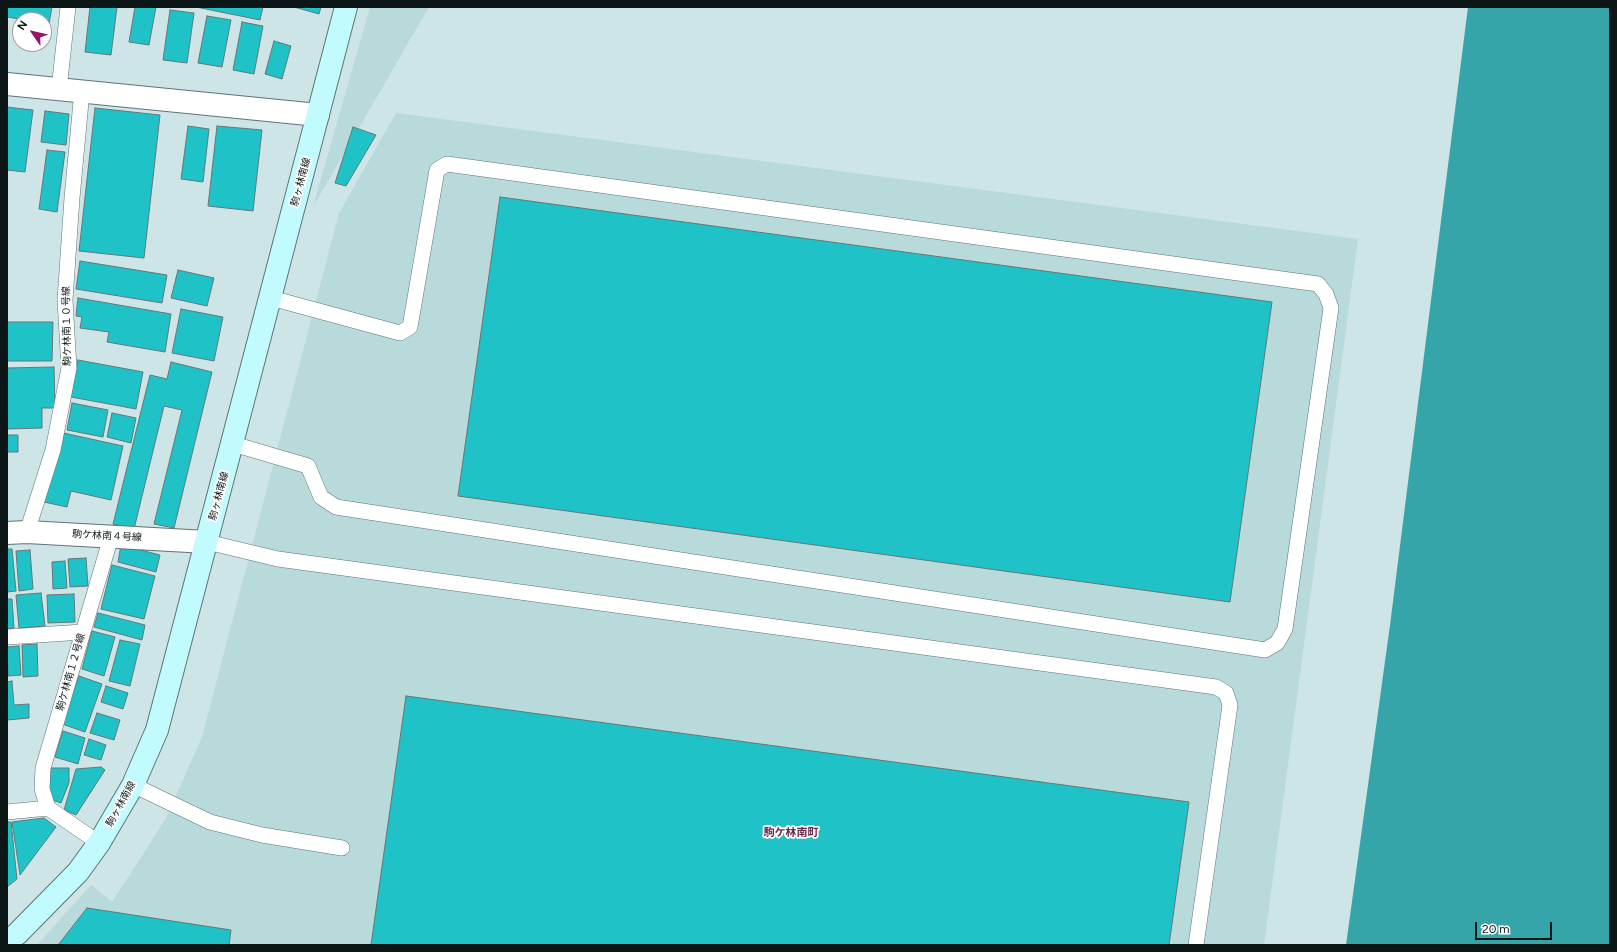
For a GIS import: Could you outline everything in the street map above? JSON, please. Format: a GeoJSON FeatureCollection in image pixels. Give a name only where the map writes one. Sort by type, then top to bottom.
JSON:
{"type":"FeatureCollection","features":[{"type":"Feature","properties":{"kind":"street","name":"駒ヶ林南線"},"geometry":{"type":"LineString","coordinates":[[7,942],[18,934],[78,872],[99,843],[133,785],[157,730],[346,7]]}},
{"type":"Feature","properties":{"kind":"street"},"geometry":{"type":"LineString","coordinates":[[7,84],[318,115]]}},
{"type":"Feature","properties":{"kind":"street","name":"駒ケ林南４号線"},"geometry":{"type":"LineString","coordinates":[[17,532],[207,542]]}},
{"type":"Feature","properties":{"kind":"lane"},"geometry":{"type":"LineString","coordinates":[[59,89],[68,7]]}},
{"type":"Feature","properties":{"kind":"lane","name":"駒ケ林南１０号線"},"geometry":{"type":"LineString","coordinates":[[17,532],[53,450],[68,368],[65,300],[72,198],[82,91]]}},
{"type":"Feature","properties":{"kind":"lane"},"geometry":{"type":"LineString","coordinates":[[232,444],[308,466],[321,497],[336,507],[1265,650],[1277,643],[1285,629],[1331,308],[1326,294],[1318,284],[447,164],[437,170],[410,328],[400,333],[271,298]]}},
{"type":"Feature","properties":{"kind":"lane","name":"駒ケ林南１２号線"},"geometry":{"type":"LineString","coordinates":[[48,808],[42,789],[43,768],[111,537]]}},
{"type":"Feature","properties":{"kind":"lane"},"geometry":{"type":"LineString","coordinates":[[207,542],[278,559],[1216,687],[1226,693],[1230,704],[1196,945]]}},
{"type":"Feature","properties":{"kind":"lane"},"geometry":{"type":"LineString","coordinates":[[7,637],[83,632]]}},
{"type":"Feature","properties":{"kind":"lane"},"geometry":{"type":"LineString","coordinates":[[133,785],[210,822],[262,835],[342,848]]}},
{"type":"Feature","properties":{"kind":"lane"},"geometry":{"type":"LineString","coordinates":[[7,812],[48,808],[99,843]]}},
{"type":"Feature","properties":{"kind":"shaded area"},"geometry":{"type":"Polygon","coordinates":[[[370,7],[429,7],[313,207],[370,7]]]}},
{"type":"Feature","properties":{"kind":"shaded area"},"geometry":{"type":"Polygon","coordinates":[[[396,113],[1358,239],[1264,945],[37,945],[91,885],[112,902],[165,820],[202,737],[339,213],[396,113]]]}},
{"type":"Feature","properties":{"kind":"water"},"geometry":{"type":"Polygon","coordinates":[[[1468,7],[1610,7],[1610,945],[1346,945],[1390,625],[1468,7]]]}},
{"type":"Feature","properties":{"kind":"building"},"geometry":{"type":"Polygon","coordinates":[[[7,7],[52,7],[51,12],[12,12],[12,18],[7,17],[7,7]]]}},
{"type":"Feature","properties":{"kind":"building"},"geometry":{"type":"Polygon","coordinates":[[[90,7],[117,7],[111,55],[85,52],[90,7]]]}},
{"type":"Feature","properties":{"kind":"building"},"geometry":{"type":"Polygon","coordinates":[[[135,7],[156,7],[149,45],[129,42],[135,7]]]}},
{"type":"Feature","properties":{"kind":"building"},"geometry":{"type":"Polygon","coordinates":[[[196,7],[263,7],[260,20],[196,7]]]}},
{"type":"Feature","properties":{"kind":"building"},"geometry":{"type":"Polygon","coordinates":[[[294,7],[321,7],[319,14],[294,7]]]}},
{"type":"Feature","properties":{"kind":"building"},"geometry":{"type":"Polygon","coordinates":[[[170,10],[194,13],[187,63],[163,60],[170,10]]]}},
{"type":"Feature","properties":{"kind":"building"},"geometry":{"type":"Polygon","coordinates":[[[207,16],[231,20],[222,67],[198,63],[207,16]]]}},
{"type":"Feature","properties":{"kind":"building"},"geometry":{"type":"Polygon","coordinates":[[[242,22],[263,26],[254,74],[233,70],[242,22]]]}},
{"type":"Feature","properties":{"kind":"building"},"geometry":{"type":"Polygon","coordinates":[[[274,41],[291,46],[282,79],[265,74],[274,41]]]}},
{"type":"Feature","properties":{"kind":"building"},"geometry":{"type":"Polygon","coordinates":[[[7,107],[33,110],[25,172],[7,170],[7,107]]]}},
{"type":"Feature","properties":{"kind":"building"},"geometry":{"type":"Polygon","coordinates":[[[95,108],[160,115],[144,258],[79,251],[95,108]]]}},
{"type":"Feature","properties":{"kind":"building"},"geometry":{"type":"Polygon","coordinates":[[[45,111],[69,114],[66,145],[41,142],[45,111]]]}},
{"type":"Feature","properties":{"kind":"building"},"geometry":{"type":"Polygon","coordinates":[[[188,126],[209,129],[203,182],[181,179],[188,126]]]}},
{"type":"Feature","properties":{"kind":"building"},"geometry":{"type":"Polygon","coordinates":[[[217,126],[262,130],[253,211],[208,206],[217,126]]]}},
{"type":"Feature","properties":{"kind":"building"},"geometry":{"type":"Polygon","coordinates":[[[353,127],[376,135],[346,186],[335,183],[353,127]]]}},
{"type":"Feature","properties":{"kind":"building"},"geometry":{"type":"Polygon","coordinates":[[[47,150],[65,152],[57,212],[39,209],[47,150]]]}},
{"type":"Feature","properties":{"kind":"building"},"geometry":{"type":"Polygon","coordinates":[[[500,197],[1272,302],[1230,602],[458,496],[500,197]]]}},
{"type":"Feature","properties":{"kind":"building"},"geometry":{"type":"Polygon","coordinates":[[[80,261],[167,275],[162,303],[76,289],[80,261]]]}},
{"type":"Feature","properties":{"kind":"building"},"geometry":{"type":"Polygon","coordinates":[[[178,270],[214,278],[207,306],[171,298],[178,270]]]}},
{"type":"Feature","properties":{"kind":"building"},"geometry":{"type":"Polygon","coordinates":[[[78,298],[171,314],[165,352],[107,342],[109,332],[80,328],[82,317],[76,316],[78,298]]]}},
{"type":"Feature","properties":{"kind":"building"},"geometry":{"type":"Polygon","coordinates":[[[181,309],[223,317],[214,361],[172,353],[181,309]]]}},
{"type":"Feature","properties":{"kind":"building"},"geometry":{"type":"Polygon","coordinates":[[[7,322],[53,322],[52,361],[7,361],[7,322]]]}},
{"type":"Feature","properties":{"kind":"building"},"geometry":{"type":"Polygon","coordinates":[[[78,360],[143,372],[136,409],[71,397],[78,360]]]}},
{"type":"Feature","properties":{"kind":"building"},"geometry":{"type":"Polygon","coordinates":[[[171,362],[212,372],[174,528],[154,524],[182,410],[164,406],[134,529],[113,524],[150,375],[167,379],[171,362]]]}},
{"type":"Feature","properties":{"kind":"building"},"geometry":{"type":"Polygon","coordinates":[[[54,367],[55,408],[42,408],[42,428],[7,429],[7,368],[54,367]]]}},
{"type":"Feature","properties":{"kind":"building"},"geometry":{"type":"Polygon","coordinates":[[[72,403],[108,410],[103,437],[67,430],[72,403]]]}},
{"type":"Feature","properties":{"kind":"building"},"geometry":{"type":"Polygon","coordinates":[[[112,413],[136,418],[131,443],[107,437],[112,413]]]}},
{"type":"Feature","properties":{"kind":"building"},"geometry":{"type":"Polygon","coordinates":[[[59,432],[123,446],[111,500],[71,491],[67,507],[44,502],[59,432]]]}},
{"type":"Feature","properties":{"kind":"building"},"geometry":{"type":"Polygon","coordinates":[[[7,435],[18,435],[18,452],[7,452],[7,435]]]}},
{"type":"Feature","properties":{"kind":"building"},"geometry":{"type":"Polygon","coordinates":[[[121,545],[160,555],[156,572],[118,562],[121,545]]]}},
{"type":"Feature","properties":{"kind":"building"},"geometry":{"type":"Polygon","coordinates":[[[7,549],[12,549],[16,591],[7,592],[7,549]]]}},
{"type":"Feature","properties":{"kind":"building"},"geometry":{"type":"Polygon","coordinates":[[[30,550],[33,589],[19,591],[16,551],[30,550]]]}},
{"type":"Feature","properties":{"kind":"building"},"geometry":{"type":"Polygon","coordinates":[[[86,558],[88,586],[70,587],[68,559],[86,558]]]}},
{"type":"Feature","properties":{"kind":"building"},"geometry":{"type":"Polygon","coordinates":[[[65,561],[67,588],[53,589],[52,562],[65,561]]]}},
{"type":"Feature","properties":{"kind":"building"},"geometry":{"type":"Polygon","coordinates":[[[112,565],[155,576],[144,619],[101,609],[112,565]]]}},
{"type":"Feature","properties":{"kind":"building"},"geometry":{"type":"Polygon","coordinates":[[[41,593],[45,626],[19,628],[16,595],[41,593]]]}},
{"type":"Feature","properties":{"kind":"building"},"geometry":{"type":"Polygon","coordinates":[[[74,594],[75,622],[48,623],[47,595],[74,594]]]}},
{"type":"Feature","properties":{"kind":"building"},"geometry":{"type":"Polygon","coordinates":[[[7,599],[12,599],[14,628],[7,629],[7,599]]]}},
{"type":"Feature","properties":{"kind":"building"},"geometry":{"type":"Polygon","coordinates":[[[98,613],[145,625],[142,640],[94,627],[98,613]]]}},
{"type":"Feature","properties":{"kind":"building"},"geometry":{"type":"Polygon","coordinates":[[[92,631],[115,637],[104,676],[82,669],[92,631]]]}},
{"type":"Feature","properties":{"kind":"building"},"geometry":{"type":"Polygon","coordinates":[[[120,640],[140,644],[130,686],[109,681],[120,640]]]}},
{"type":"Feature","properties":{"kind":"building"},"geometry":{"type":"Polygon","coordinates":[[[37,644],[38,676],[23,677],[22,645],[37,644]]]}},
{"type":"Feature","properties":{"kind":"building"},"geometry":{"type":"Polygon","coordinates":[[[19,646],[21,675],[8,676],[7,647],[19,646]]]}},
{"type":"Feature","properties":{"kind":"building"},"geometry":{"type":"Polygon","coordinates":[[[79,676],[102,684],[85,732],[62,724],[79,676]]]}},
{"type":"Feature","properties":{"kind":"building"},"geometry":{"type":"Polygon","coordinates":[[[12,681],[14,705],[29,704],[29,718],[7,720],[7,682],[12,681]]]}},
{"type":"Feature","properties":{"kind":"building"},"geometry":{"type":"Polygon","coordinates":[[[106,686],[128,693],[123,709],[101,702],[106,686]]]}},
{"type":"Feature","properties":{"kind":"building"},"geometry":{"type":"Polygon","coordinates":[[[406,696],[1189,802],[1169,945],[371,945],[406,696]]]}},
{"type":"Feature","properties":{"kind":"building"},"geometry":{"type":"Polygon","coordinates":[[[97,713],[120,720],[114,740],[90,733],[97,713]]]}},
{"type":"Feature","properties":{"kind":"building"},"geometry":{"type":"Polygon","coordinates":[[[63,731],[85,738],[78,764],[55,757],[63,731]]]}},
{"type":"Feature","properties":{"kind":"building"},"geometry":{"type":"Polygon","coordinates":[[[89,739],[106,745],[101,760],[84,755],[89,739]]]}},
{"type":"Feature","properties":{"kind":"building"},"geometry":{"type":"Polygon","coordinates":[[[101,767],[105,770],[76,815],[64,810],[76,769],[101,767]]]}},
{"type":"Feature","properties":{"kind":"building"},"geometry":{"type":"Polygon","coordinates":[[[50,768],[69,768],[69,783],[61,803],[49,799],[50,768]]]}},
{"type":"Feature","properties":{"kind":"building"},"geometry":{"type":"Polygon","coordinates":[[[44,818],[56,827],[20,875],[12,822],[44,818]]]}},
{"type":"Feature","properties":{"kind":"building"},"geometry":{"type":"Polygon","coordinates":[[[7,822],[11,822],[17,879],[7,887],[7,822]]]}},
{"type":"Feature","properties":{"kind":"building"},"geometry":{"type":"Polygon","coordinates":[[[87,908],[231,930],[229,945],[58,945],[87,908]]]}},
{"type":"Feature","properties":{"kind":"district","name":"駒ケ林南町"},"geometry":{"type":"Point","coordinates":[791,833]}}]}
